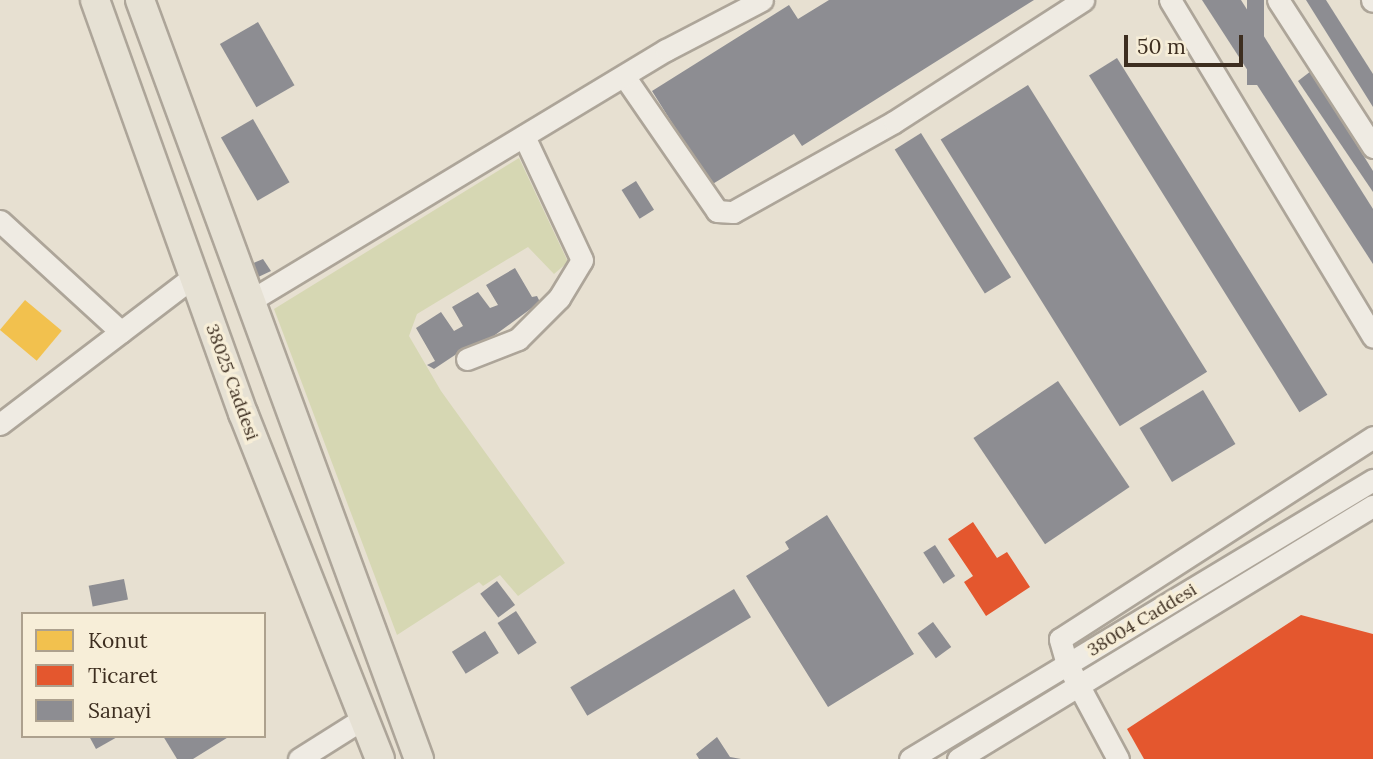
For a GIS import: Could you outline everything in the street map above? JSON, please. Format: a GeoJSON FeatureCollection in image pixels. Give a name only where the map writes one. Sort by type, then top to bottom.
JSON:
{"type":"FeatureCollection","features":[{"type":"Feature","properties":{"kind":"main road","name":"38025 Caddesi"},"geometry":{"type":"LineString","coordinates":[[96,0],[243,413],[380,759]]}},
{"type":"Feature","properties":{"kind":"main road"},"geometry":{"type":"LineString","coordinates":[[140,0],[248,302],[419,759]]}},
{"type":"Feature","properties":{"kind":"street"},"geometry":{"type":"LineString","coordinates":[[248,302],[624,76],[762,0]]}},
{"type":"Feature","properties":{"kind":"street"},"geometry":{"type":"LineString","coordinates":[[624,76],[717,211],[733,212],[894,122],[1083,0]]}},
{"type":"Feature","properties":{"kind":"street"},"geometry":{"type":"LineString","coordinates":[[1170,0],[1373,337]]}},
{"type":"Feature","properties":{"kind":"street"},"geometry":{"type":"LineString","coordinates":[[1278,0],[1373,147]]}},
{"type":"Feature","properties":{"kind":"street"},"geometry":{"type":"LineString","coordinates":[[467,359],[518,339],[559,298],[582,260],[524,136]]}},
{"type":"Feature","properties":{"kind":"street"},"geometry":{"type":"LineString","coordinates":[[0,220],[121,332]]}},
{"type":"Feature","properties":{"kind":"street"},"geometry":{"type":"LineString","coordinates":[[0,424],[194,276]]}},
{"type":"Feature","properties":{"kind":"street"},"geometry":{"type":"LineString","coordinates":[[1118,759],[1067,664],[1060,639],[1373,437]]}},
{"type":"Feature","properties":{"kind":"street","name":"38004 Caddesi"},"geometry":{"type":"LineString","coordinates":[[910,759],[1373,480]]}},
{"type":"Feature","properties":{"kind":"street","name":"38004 Caddesi"},"geometry":{"type":"LineString","coordinates":[[958,759],[1373,506]]}},
{"type":"Feature","properties":{"kind":"street"},"geometry":{"type":"LineString","coordinates":[[299,759],[364,718]]}},
{"type":"Feature","properties":{"kind":"green space"},"geometry":{"type":"Polygon","coordinates":[[[519,158],[568,262],[554,274],[528,247],[417,314],[409,336],[441,391],[565,563],[518,596],[500,575],[483,586],[479,582],[397,635],[274,309],[519,158]]]}},
{"type":"Feature","properties":{"kind":"building: Konut"},"geometry":{"type":"Polygon","coordinates":[[[25,300],[62,331],[37,361],[0,330],[25,300]]]}},
{"type":"Feature","properties":{"kind":"building: Ticaret"},"geometry":{"type":"Polygon","coordinates":[[[973,522],[997,558],[1007,552],[1030,587],[986,616],[964,582],[973,576],[948,539],[973,522]]]}},
{"type":"Feature","properties":{"kind":"building: Ticaret"},"geometry":{"type":"Polygon","coordinates":[[[1301,615],[1373,634],[1373,759],[1144,759],[1127,729],[1301,615]]]}},
{"type":"Feature","properties":{"kind":"building: Sanayi"},"geometry":{"type":"Polygon","coordinates":[[[829,0],[1034,0],[802,146],[794,134],[711,185],[652,91],[789,5],[798,19],[829,0]]]}},
{"type":"Feature","properties":{"kind":"building: Sanayi"},"geometry":{"type":"Polygon","coordinates":[[[1202,0],[1241,0],[1373,209],[1373,264],[1202,0]]]}},
{"type":"Feature","properties":{"kind":"building: Sanayi"},"geometry":{"type":"Polygon","coordinates":[[[1247,0],[1264,0],[1264,85],[1247,85],[1247,0]]]}},
{"type":"Feature","properties":{"kind":"building: Sanayi"},"geometry":{"type":"Polygon","coordinates":[[[1306,0],[1326,0],[1373,74],[1373,107],[1306,0]]]}},
{"type":"Feature","properties":{"kind":"building: Sanayi"},"geometry":{"type":"Polygon","coordinates":[[[258,22],[294,85],[256,107],[220,44],[258,22]]]}},
{"type":"Feature","properties":{"kind":"building: Sanayi"},"geometry":{"type":"Polygon","coordinates":[[[1117,58],[1327,395],[1299,412],[1089,75],[1117,58]]]}},
{"type":"Feature","properties":{"kind":"building: Sanayi"},"geometry":{"type":"Polygon","coordinates":[[[1311,71],[1373,171],[1373,192],[1298,81],[1311,71]]]}},
{"type":"Feature","properties":{"kind":"building: Sanayi"},"geometry":{"type":"Polygon","coordinates":[[[1028,85],[1207,372],[1120,426],[941,140],[1028,85]]]}},
{"type":"Feature","properties":{"kind":"building: Sanayi"},"geometry":{"type":"Polygon","coordinates":[[[253,119],[290,182],[257,201],[221,138],[253,119]]]}},
{"type":"Feature","properties":{"kind":"building: Sanayi"},"geometry":{"type":"Polygon","coordinates":[[[921,133],[1011,277],[985,294],[895,149],[921,133]]]}},
{"type":"Feature","properties":{"kind":"building: Sanayi"},"geometry":{"type":"Polygon","coordinates":[[[636,181],[654,210],[640,219],[622,190],[636,181]]]}},
{"type":"Feature","properties":{"kind":"building: Sanayi"},"geometry":{"type":"Polygon","coordinates":[[[263,259],[271,271],[254,279],[246,266],[263,259]]]}},
{"type":"Feature","properties":{"kind":"building: Sanayi"},"geometry":{"type":"Polygon","coordinates":[[[515,268],[532,297],[537,296],[540,302],[469,354],[464,349],[434,369],[427,365],[435,361],[416,328],[441,312],[454,331],[463,326],[452,307],[478,292],[490,308],[498,305],[486,285],[515,268]]]}},
{"type":"Feature","properties":{"kind":"building: Sanayi"},"geometry":{"type":"Polygon","coordinates":[[[1058,381],[1130,487],[1045,544],[973,438],[1058,381]]]}},
{"type":"Feature","properties":{"kind":"building: Sanayi"},"geometry":{"type":"Polygon","coordinates":[[[1203,390],[1235,444],[1172,482],[1140,428],[1203,390]]]}},
{"type":"Feature","properties":{"kind":"building: Sanayi"},"geometry":{"type":"Polygon","coordinates":[[[827,515],[914,654],[828,707],[746,576],[789,549],[785,542],[827,515]]]}},
{"type":"Feature","properties":{"kind":"building: Sanayi"},"geometry":{"type":"Polygon","coordinates":[[[935,545],[955,576],[943,584],[923,553],[935,545]]]}},
{"type":"Feature","properties":{"kind":"building: Sanayi"},"geometry":{"type":"Polygon","coordinates":[[[124,579],[128,600],[93,606],[89,586],[124,579]]]}},
{"type":"Feature","properties":{"kind":"building: Sanayi"},"geometry":{"type":"Polygon","coordinates":[[[497,581],[515,605],[498,618],[480,594],[497,581]]]}},
{"type":"Feature","properties":{"kind":"building: Sanayi"},"geometry":{"type":"Polygon","coordinates":[[[734,589],[751,617],[587,716],[570,687],[734,589]]]}},
{"type":"Feature","properties":{"kind":"building: Sanayi"},"geometry":{"type":"Polygon","coordinates":[[[516,611],[537,643],[518,655],[498,623],[516,611]]]}},
{"type":"Feature","properties":{"kind":"building: Sanayi"},"geometry":{"type":"Polygon","coordinates":[[[933,622],[951,647],[936,658],[918,633],[933,622]]]}},
{"type":"Feature","properties":{"kind":"building: Sanayi"},"geometry":{"type":"Polygon","coordinates":[[[485,631],[499,653],[466,674],[452,652],[485,631]]]}},
{"type":"Feature","properties":{"kind":"building: Sanayi"},"geometry":{"type":"Polygon","coordinates":[[[717,737],[730,757],[741,759],[699,759],[696,754],[717,737]]]}},
{"type":"Feature","properties":{"kind":"building: Sanayi"},"geometry":{"type":"Polygon","coordinates":[[[90,738],[115,738],[96,749],[90,738]]]}},
{"type":"Feature","properties":{"kind":"building: Sanayi"},"geometry":{"type":"Polygon","coordinates":[[[164,738],[227,738],[193,759],[177,759],[164,738]]]}}]}
